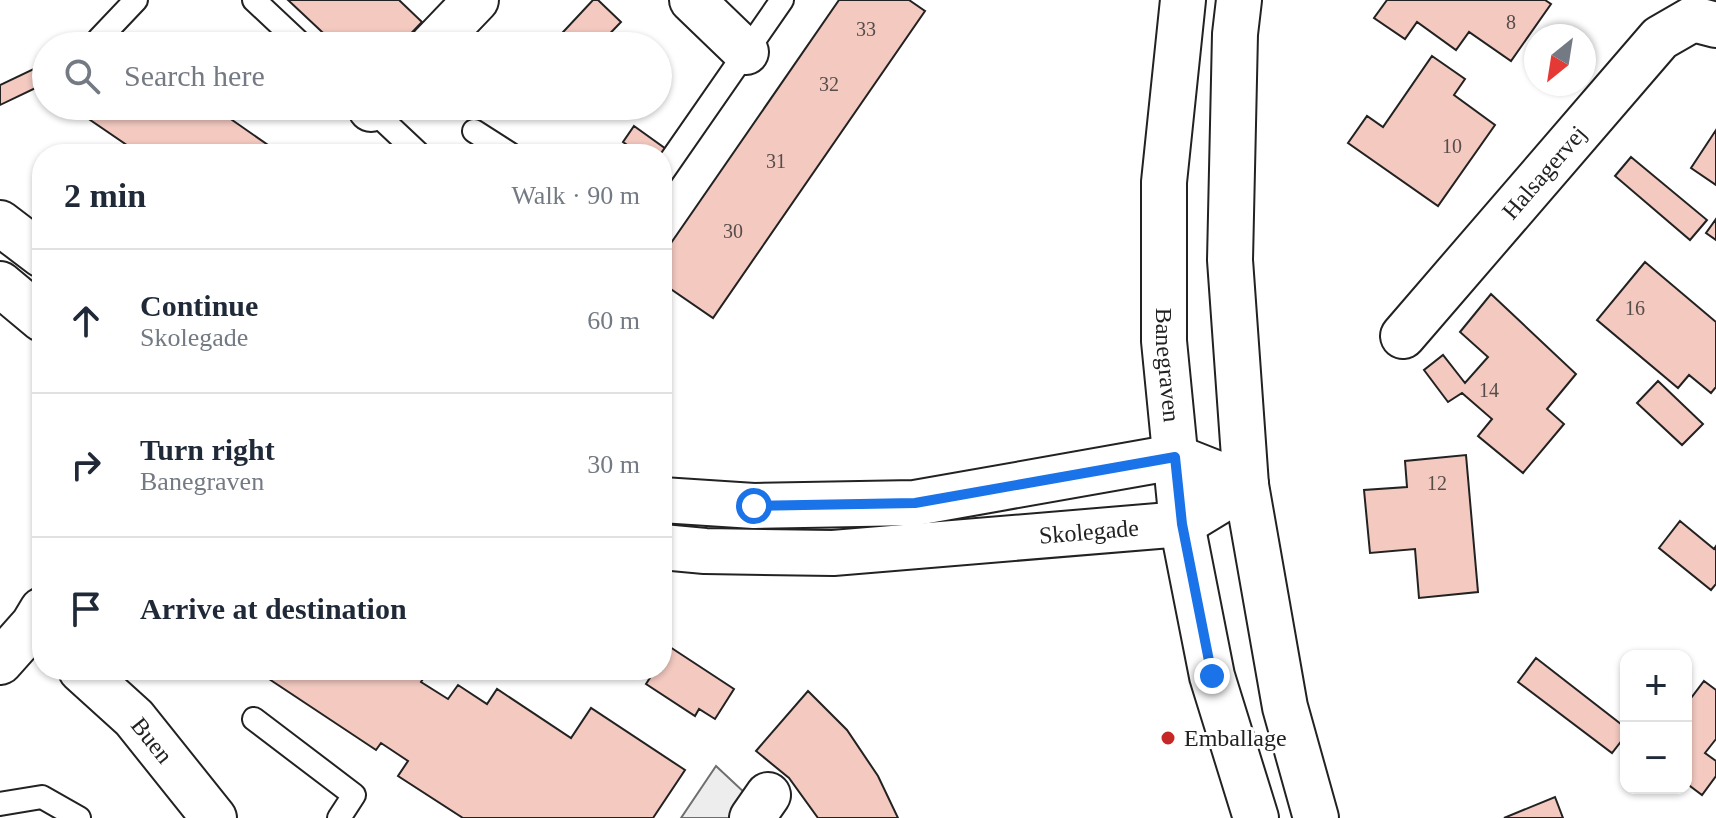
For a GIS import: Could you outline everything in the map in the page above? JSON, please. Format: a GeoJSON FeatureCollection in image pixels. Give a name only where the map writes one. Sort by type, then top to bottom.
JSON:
{"type":"FeatureCollection","features":[{"type":"Feature","properties":{"kind":"street"},"geometry":{"type":"LineString","coordinates":[[445,32],[476,0]]}},
{"type":"Feature","properties":{"kind":"street"},"geometry":{"type":"LineString","coordinates":[[692,0],[746,52]]}},
{"type":"Feature","properties":{"kind":"street","name":"Banegraven"},"geometry":{"type":"LineString","coordinates":[[1183,0],[1178,24],[1164,182],[1164,341],[1182,524],[1212,676],[1256,818]]}},
{"type":"Feature","properties":{"kind":"street"},"geometry":{"type":"LineString","coordinates":[[1239,0],[1235,34],[1230,260],[1246,485],[1285,707],[1316,818]]}},
{"type":"Feature","properties":{"kind":"street","name":"Halsagervej"},"geometry":{"type":"LineString","coordinates":[[1403,336],[1660,38],[1695,14]]}},
{"type":"Feature","properties":{"kind":"street"},"geometry":{"type":"LineString","coordinates":[[0,223],[32,247]]}},
{"type":"Feature","properties":{"kind":"street"},"geometry":{"type":"LineString","coordinates":[[0,284],[32,311]]}},
{"type":"Feature","properties":{"kind":"street"},"geometry":{"type":"LineString","coordinates":[[672,501],[754,506],[915,503],[1175,457],[1246,485]]}},
{"type":"Feature","properties":{"kind":"street","name":"Skolegade"},"geometry":{"type":"LineString","coordinates":[[672,548],[833,553],[1182,524],[1246,485]]}},
{"type":"Feature","properties":{"kind":"street"},"geometry":{"type":"LineString","coordinates":[[0,662],[32,630]]}},
{"type":"Feature","properties":{"kind":"street","name":"Buen"},"geometry":{"type":"LineString","coordinates":[[92,680],[134,718],[214,818]]}},
{"type":"Feature","properties":{"kind":"lane"},"geometry":{"type":"LineString","coordinates":[[106,32],[136,0]]}},
{"type":"Feature","properties":{"kind":"lane"},"geometry":{"type":"LineString","coordinates":[[254,0],[288,32]]}},
{"type":"Feature","properties":{"kind":"lane"},"geometry":{"type":"LineString","coordinates":[[672,159],[782,0]]}},
{"type":"Feature","properties":{"kind":"lane"},"geometry":{"type":"LineString","coordinates":[[384,120],[409,144]]}},
{"type":"Feature","properties":{"kind":"lane"},"geometry":{"type":"LineString","coordinates":[[474,131],[494,144]]}},
{"type":"Feature","properties":{"kind":"lane"},"geometry":{"type":"LineString","coordinates":[[254,719],[354,795],[339,818]]}},
{"type":"Feature","properties":{"kind":"lane"},"geometry":{"type":"LineString","coordinates":[[0,804],[42,797],[79,818]]}},
{"type":"Feature","properties":{"kind":"shaded area"},"geometry":{"type":"Polygon","coordinates":[[[716,766],[746,794],[754,818],[681,818],[716,766]]]}},
{"type":"Feature","properties":{"kind":"building"},"geometry":{"type":"Polygon","coordinates":[[[288,0],[399,0],[422,22],[412,32],[322,32],[288,0]]]}},
{"type":"Feature","properties":{"kind":"building"},"geometry":{"type":"Polygon","coordinates":[[[593,0],[598,0],[621,22],[611,32],[563,32],[593,0]]]}},
{"type":"Feature","properties":{"kind":"building"},"geometry":{"type":"Polygon","coordinates":[[[839,0],[909,0],[925,11],[713,318],[672,290],[672,242],[839,0]]]}},
{"type":"Feature","properties":{"kind":"building"},"geometry":{"type":"Polygon","coordinates":[[[1387,0],[1545,0],[1551,4],[1537,24],[1524,24],[1524,42],[1511,61],[1469,32],[1456,50],[1417,22],[1405,39],[1374,18],[1387,0]]]}},
{"type":"Feature","properties":{"kind":"building"},"geometry":{"type":"Polygon","coordinates":[[[1432,56],[1465,79],[1454,95],[1495,125],[1438,206],[1348,143],[1367,116],[1383,127],[1432,56]]]}},
{"type":"Feature","properties":{"kind":"building"},"geometry":{"type":"Polygon","coordinates":[[[32,70],[32,90],[0,105],[0,85],[32,70]]]}},
{"type":"Feature","properties":{"kind":"building"},"geometry":{"type":"Polygon","coordinates":[[[90,120],[232,120],[267,144],[125,144],[90,120]]]}},
{"type":"Feature","properties":{"kind":"building"},"geometry":{"type":"Polygon","coordinates":[[[634,126],[659,144],[626,144],[623,142],[634,126]]]}},
{"type":"Feature","properties":{"kind":"building"},"geometry":{"type":"Polygon","coordinates":[[[1716,130],[1716,185],[1691,168],[1716,130]]]}},
{"type":"Feature","properties":{"kind":"building"},"geometry":{"type":"Polygon","coordinates":[[[1631,157],[1707,220],[1690,240],[1615,176],[1631,157]]]}},
{"type":"Feature","properties":{"kind":"building"},"geometry":{"type":"Polygon","coordinates":[[[1716,219],[1716,240],[1706,233],[1716,219]]]}},
{"type":"Feature","properties":{"kind":"building"},"geometry":{"type":"Polygon","coordinates":[[[1645,262],[1716,322],[1716,387],[1711,393],[1689,375],[1678,388],[1597,320],[1645,262]]]}},
{"type":"Feature","properties":{"kind":"building"},"geometry":{"type":"Polygon","coordinates":[[[1491,294],[1576,374],[1547,409],[1564,424],[1523,473],[1478,436],[1492,419],[1462,393],[1448,402],[1424,370],[1443,355],[1465,383],[1488,357],[1460,332],[1491,294]]]}},
{"type":"Feature","properties":{"kind":"building"},"geometry":{"type":"Polygon","coordinates":[[[1658,381],[1703,424],[1682,445],[1637,403],[1658,381]]]}},
{"type":"Feature","properties":{"kind":"building"},"geometry":{"type":"Polygon","coordinates":[[[1466,455],[1478,592],[1419,598],[1415,549],[1370,553],[1364,490],[1407,487],[1405,461],[1466,455]]]}},
{"type":"Feature","properties":{"kind":"building"},"geometry":{"type":"Polygon","coordinates":[[[1680,521],[1714,549],[1716,546],[1716,584],[1711,590],[1659,548],[1680,521]]]}},
{"type":"Feature","properties":{"kind":"building"},"geometry":{"type":"Polygon","coordinates":[[[672,648],[734,689],[715,719],[699,709],[695,716],[646,684],[649,680],[672,680],[672,648]]]}},
{"type":"Feature","properties":{"kind":"building"},"geometry":{"type":"Polygon","coordinates":[[[1536,658],[1620,723],[1620,743],[1612,753],[1518,682],[1536,658]]]}},
{"type":"Feature","properties":{"kind":"building"},"geometry":{"type":"Polygon","coordinates":[[[271,680],[422,680],[421,682],[448,699],[458,685],[487,704],[497,689],[571,738],[591,708],[685,770],[653,818],[463,818],[398,776],[408,761],[381,743],[376,750],[271,680]]]}},
{"type":"Feature","properties":{"kind":"building"},"geometry":{"type":"Polygon","coordinates":[[[1704,681],[1716,690],[1716,739],[1705,753],[1716,761],[1716,776],[1702,795],[1692,788],[1692,697],[1704,681]]]}},
{"type":"Feature","properties":{"kind":"building"},"geometry":{"type":"Polygon","coordinates":[[[808,691],[847,730],[878,776],[898,818],[818,818],[789,778],[756,751],[808,691]]]}},
{"type":"Feature","properties":{"kind":"building"},"geometry":{"type":"Polygon","coordinates":[[[1555,797],[1563,818],[1504,818],[1555,797]]]}},
{"type":"Feature","properties":{"kind":"place","name":"Emballage"},"geometry":{"type":"Point","coordinates":[1168,738]}},
{"type":"Feature","properties":{"kind":"route"},"geometry":{"type":"LineString","coordinates":[[754,506],[915,503],[1175,457],[1182,524],[1212,676]]}}]}
